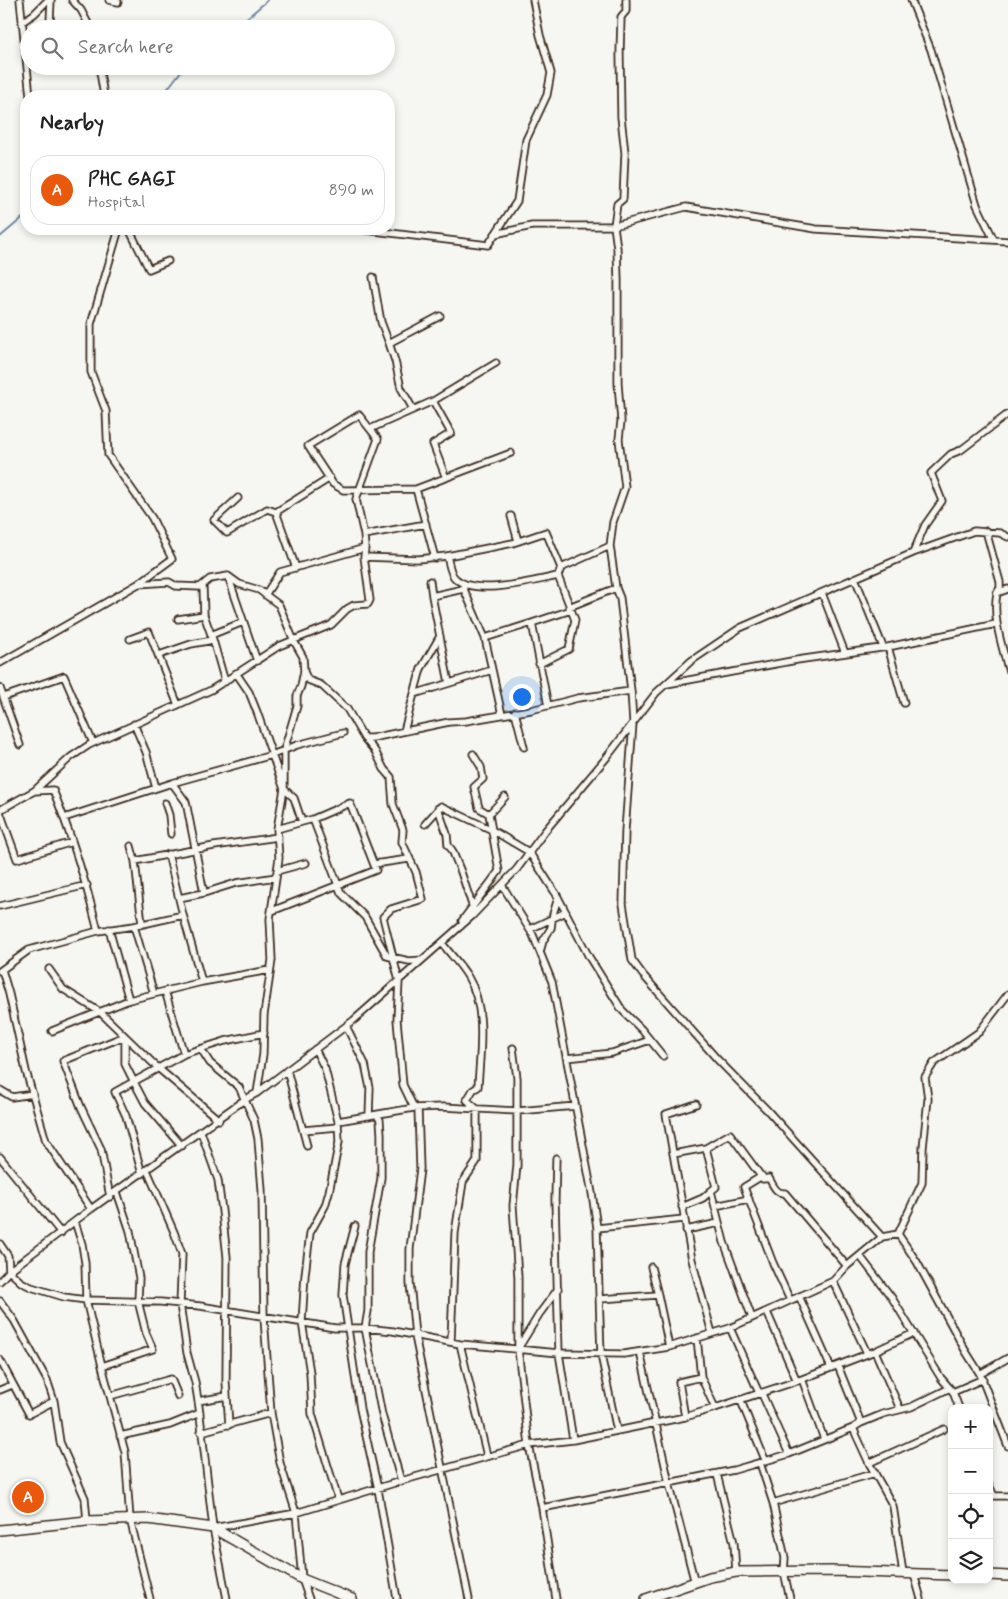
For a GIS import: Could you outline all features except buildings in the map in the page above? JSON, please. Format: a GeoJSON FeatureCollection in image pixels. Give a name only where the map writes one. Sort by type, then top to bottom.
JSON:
{"type":"FeatureCollection","features":[{"type":"Feature","properties":{"kind":"street"},"geometry":{"type":"LineString","coordinates":[[20,0],[22,20]]}},
{"type":"Feature","properties":{"kind":"street"},"geometry":{"type":"LineString","coordinates":[[25,20],[49,0]]}},
{"type":"Feature","properties":{"kind":"street"},"geometry":{"type":"LineString","coordinates":[[49,0],[50,20]]}},
{"type":"Feature","properties":{"kind":"street"},"geometry":{"type":"LineString","coordinates":[[72,0],[81,10],[86,20]]}},
{"type":"Feature","properties":{"kind":"street"},"geometry":{"type":"LineString","coordinates":[[109,0],[118,2]]}},
{"type":"Feature","properties":{"kind":"street"},"geometry":{"type":"LineString","coordinates":[[395,234],[488,245],[517,201],[526,140],[547,95],[551,73],[540,35],[533,0]]}},
{"type":"Feature","properties":{"kind":"street"},"geometry":{"type":"LineString","coordinates":[[626,0],[626,11],[621,17],[620,60],[621,117],[625,153],[624,199],[617,204],[614,226],[618,280],[618,383],[621,422],[619,439],[625,487],[613,522],[610,546],[616,588],[620,598],[633,723],[625,831],[623,904],[632,960],[643,975],[718,1059],[768,1111],[882,1237]]}},
{"type":"Feature","properties":{"kind":"street"},"geometry":{"type":"LineString","coordinates":[[910,0],[931,50],[977,205],[994,240]]}},
{"type":"Feature","properties":{"kind":"street"},"geometry":{"type":"LineString","coordinates":[[28,75],[29,90]]}},
{"type":"Feature","properties":{"kind":"street"},"geometry":{"type":"LineString","coordinates":[[100,75],[103,90]]}},
{"type":"Feature","properties":{"kind":"street"},"geometry":{"type":"LineString","coordinates":[[495,234],[532,226],[614,226],[686,207],[816,229],[1008,241]]}},
{"type":"Feature","properties":{"kind":"street"},"geometry":{"type":"LineString","coordinates":[[0,663],[138,584],[172,559],[152,518],[108,455],[106,411],[91,372],[91,324],[117,235]]}},
{"type":"Feature","properties":{"kind":"street"},"geometry":{"type":"LineString","coordinates":[[132,235],[149,269],[168,260]]}},
{"type":"Feature","properties":{"kind":"street"},"geometry":{"type":"LineString","coordinates":[[373,277],[381,322],[395,361],[401,388],[413,409]]}},
{"type":"Feature","properties":{"kind":"street"},"geometry":{"type":"LineString","coordinates":[[389,344],[440,316]]}},
{"type":"Feature","properties":{"kind":"street"},"geometry":{"type":"LineString","coordinates":[[370,429],[433,401],[496,363]]}},
{"type":"Feature","properties":{"kind":"street"},"geometry":{"type":"LineString","coordinates":[[433,401],[451,434],[433,444],[446,478]]}},
{"type":"Feature","properties":{"kind":"street"},"geometry":{"type":"LineString","coordinates":[[913,554],[925,526],[942,501],[932,472],[951,454],[961,450],[1008,414]]}},
{"type":"Feature","properties":{"kind":"street"},"geometry":{"type":"LineString","coordinates":[[72,842],[17,860],[0,811],[34,791],[71,757],[93,743],[211,690],[279,646],[331,625],[347,609],[354,605],[368,604],[370,600],[364,557],[364,535],[356,499],[359,490],[378,439],[359,415],[308,446],[333,484],[344,490],[359,490],[416,489],[511,453]]}},
{"type":"Feature","properties":{"kind":"street"},"geometry":{"type":"LineString","coordinates":[[276,512],[330,478]]}},
{"type":"Feature","properties":{"kind":"street"},"geometry":{"type":"LineString","coordinates":[[416,489],[435,558]]}},
{"type":"Feature","properties":{"kind":"street"},"geometry":{"type":"LineString","coordinates":[[238,498],[214,520],[227,533],[267,509],[276,512]]}},
{"type":"Feature","properties":{"kind":"street"},"geometry":{"type":"LineString","coordinates":[[276,512],[296,568]]}},
{"type":"Feature","properties":{"kind":"street"},"geometry":{"type":"LineString","coordinates":[[511,516],[518,541]]}},
{"type":"Feature","properties":{"kind":"street"},"geometry":{"type":"LineString","coordinates":[[364,535],[426,524]]}},
{"type":"Feature","properties":{"kind":"street"},"geometry":{"type":"LineString","coordinates":[[0,1280],[9,1271],[91,1209],[219,1120],[244,1100],[257,1093],[346,1026],[442,943],[472,916],[517,869],[570,799],[607,757],[656,693],[691,661],[740,628],[913,554],[974,531],[1000,533],[1008,537]]}},
{"type":"Feature","properties":{"kind":"street"},"geometry":{"type":"LineString","coordinates":[[986,531],[1000,582],[1000,588],[997,593],[996,624],[1005,643],[1008,669]]}},
{"type":"Feature","properties":{"kind":"street"},"geometry":{"type":"LineString","coordinates":[[364,557],[435,558],[518,541],[546,532],[561,568],[558,576],[574,620],[568,649],[539,664]]}},
{"type":"Feature","properties":{"kind":"street"},"geometry":{"type":"LineString","coordinates":[[561,568],[610,546]]}},
{"type":"Feature","properties":{"kind":"street"},"geometry":{"type":"LineString","coordinates":[[265,595],[280,572],[365,548]]}},
{"type":"Feature","properties":{"kind":"street"},"geometry":{"type":"LineString","coordinates":[[447,556],[453,577],[462,586],[485,638],[502,715]]}},
{"type":"Feature","properties":{"kind":"street"},"geometry":{"type":"LineString","coordinates":[[138,584],[169,582],[176,586],[203,586],[210,579],[228,576],[239,584],[259,590],[280,605],[294,641],[303,657],[304,672],[297,696],[298,706],[284,750],[284,789],[277,829],[279,858],[270,919],[272,960],[264,1015],[263,1054],[257,1093]]}},
{"type":"Feature","properties":{"kind":"street"},"geometry":{"type":"LineString","coordinates":[[228,576],[257,662]]}},
{"type":"Feature","properties":{"kind":"street"},"geometry":{"type":"LineString","coordinates":[[432,596],[463,585],[490,587],[558,576]]}},
{"type":"Feature","properties":{"kind":"street"},"geometry":{"type":"LineString","coordinates":[[855,578],[886,647],[904,702]]}},
{"type":"Feature","properties":{"kind":"street"},"geometry":{"type":"LineString","coordinates":[[430,581],[449,683]]}},
{"type":"Feature","properties":{"kind":"street"},"geometry":{"type":"LineString","coordinates":[[203,586],[204,615],[225,682]]}},
{"type":"Feature","properties":{"kind":"street"},"geometry":{"type":"LineString","coordinates":[[485,638],[532,623],[616,588]]}},
{"type":"Feature","properties":{"kind":"street"},"geometry":{"type":"LineString","coordinates":[[997,593],[1008,589]]}},
{"type":"Feature","properties":{"kind":"street"},"geometry":{"type":"LineString","coordinates":[[822,593],[845,653]]}},
{"type":"Feature","properties":{"kind":"street"},"geometry":{"type":"LineString","coordinates":[[178,619],[204,615]]}},
{"type":"Feature","properties":{"kind":"street"},"geometry":{"type":"LineString","coordinates":[[159,655],[212,637],[243,622]]}},
{"type":"Feature","properties":{"kind":"street"},"geometry":{"type":"LineString","coordinates":[[532,623],[548,706]]}},
{"type":"Feature","properties":{"kind":"street"},"geometry":{"type":"LineString","coordinates":[[665,684],[886,647],[996,624]]}},
{"type":"Feature","properties":{"kind":"street"},"geometry":{"type":"LineString","coordinates":[[130,639],[149,632],[178,705]]}},
{"type":"Feature","properties":{"kind":"street"},"geometry":{"type":"LineString","coordinates":[[404,731],[421,669],[440,636]]}},
{"type":"Feature","properties":{"kind":"street"},"geometry":{"type":"LineString","coordinates":[[414,694],[492,670]]}},
{"type":"Feature","properties":{"kind":"street"},"geometry":{"type":"LineString","coordinates":[[304,672],[308,680],[321,685],[347,709],[364,738],[375,751],[384,769],[391,777],[393,804],[403,830],[402,842],[416,872],[422,899],[391,909],[383,917],[387,925],[392,958],[399,981],[397,1020],[403,1086],[416,1108],[420,1169],[410,1249],[410,1284],[415,1336],[469,1599]]}},
{"type":"Feature","properties":{"kind":"street"},"geometry":{"type":"LineString","coordinates":[[236,674],[249,692],[284,789],[294,798],[302,822]]}},
{"type":"Feature","properties":{"kind":"street"},"geometry":{"type":"LineString","coordinates":[[4,697],[64,676],[93,743]]}},
{"type":"Feature","properties":{"kind":"street"},"geometry":{"type":"LineString","coordinates":[[0,688],[20,745]]}},
{"type":"Feature","properties":{"kind":"street"},"geometry":{"type":"LineString","coordinates":[[364,738],[449,722],[502,715],[578,698],[631,691]]}},
{"type":"Feature","properties":{"kind":"street"},"geometry":{"type":"LineString","coordinates":[[515,712],[524,747]]}},
{"type":"Feature","properties":{"kind":"street"},"geometry":{"type":"LineString","coordinates":[[134,724],[146,752],[156,788]]}},
{"type":"Feature","properties":{"kind":"street"},"geometry":{"type":"LineString","coordinates":[[64,818],[172,783],[272,755],[296,745],[343,733]]}},
{"type":"Feature","properties":{"kind":"street"},"geometry":{"type":"LineString","coordinates":[[449,936],[473,908],[499,871],[489,814],[479,808],[474,787],[483,779],[482,767],[473,754]]}},
{"type":"Feature","properties":{"kind":"street"},"geometry":{"type":"LineString","coordinates":[[172,783],[186,802],[204,893]]}},
{"type":"Feature","properties":{"kind":"street"},"geometry":{"type":"LineString","coordinates":[[34,791],[53,790],[87,885],[98,931]]}},
{"type":"Feature","properties":{"kind":"street"},"geometry":{"type":"LineString","coordinates":[[489,814],[505,798]]}},
{"type":"Feature","properties":{"kind":"street"},"geometry":{"type":"LineString","coordinates":[[165,803],[169,815],[171,834]]}},
{"type":"Feature","properties":{"kind":"street"},"geometry":{"type":"LineString","coordinates":[[272,912],[376,870],[350,803],[313,819],[277,829]]}},
{"type":"Feature","properties":{"kind":"street"},"geometry":{"type":"LineString","coordinates":[[425,824],[440,806],[492,830],[529,852],[558,898],[589,956],[622,1010],[663,1056]]}},
{"type":"Feature","properties":{"kind":"street"},"geometry":{"type":"LineString","coordinates":[[438,808],[447,834],[448,845],[461,872],[473,908]]}},
{"type":"Feature","properties":{"kind":"street"},"geometry":{"type":"LineString","coordinates":[[313,819],[341,893],[365,917],[387,956],[410,961],[424,959]]}},
{"type":"Feature","properties":{"kind":"street"},"geometry":{"type":"LineString","coordinates":[[135,861],[278,836]]}},
{"type":"Feature","properties":{"kind":"street"},"geometry":{"type":"LineString","coordinates":[[131,846],[135,861],[142,924]]}},
{"type":"Feature","properties":{"kind":"street"},"geometry":{"type":"LineString","coordinates":[[168,854],[202,982]]}},
{"type":"Feature","properties":{"kind":"street"},"geometry":{"type":"LineString","coordinates":[[374,864],[409,859]]}},
{"type":"Feature","properties":{"kind":"street"},"geometry":{"type":"LineString","coordinates":[[179,898],[277,874],[306,862]]}},
{"type":"Feature","properties":{"kind":"street"},"geometry":{"type":"LineString","coordinates":[[0,906],[87,885]]}},
{"type":"Feature","properties":{"kind":"street"},"geometry":{"type":"LineString","coordinates":[[502,885],[530,929],[552,982],[597,1228],[602,1355],[617,1431]]}},
{"type":"Feature","properties":{"kind":"street"},"geometry":{"type":"LineString","coordinates":[[540,952],[543,941],[551,928],[558,898]]}},
{"type":"Feature","properties":{"kind":"street"},"geometry":{"type":"LineString","coordinates":[[530,929],[566,912]]}},
{"type":"Feature","properties":{"kind":"street"},"geometry":{"type":"LineString","coordinates":[[91,1209],[46,1141],[9,994],[1,970],[29,950],[98,931],[134,926],[183,915]]}},
{"type":"Feature","properties":{"kind":"street"},"geometry":{"type":"LineString","coordinates":[[134,926],[154,994]]}},
{"type":"Feature","properties":{"kind":"street"},"geometry":{"type":"LineString","coordinates":[[109,929],[129,1000]]}},
{"type":"Feature","properties":{"kind":"street"},"geometry":{"type":"LineString","coordinates":[[442,943],[469,977],[479,1004],[478,1087],[473,1090],[466,1100],[477,1109]]}},
{"type":"Feature","properties":{"kind":"street"},"geometry":{"type":"LineString","coordinates":[[49,969],[63,989],[100,1012],[158,1068],[219,1120]]}},
{"type":"Feature","properties":{"kind":"street"},"geometry":{"type":"LineString","coordinates":[[52,1031],[129,1000],[202,982],[270,970]]}},
{"type":"Feature","properties":{"kind":"street"},"geometry":{"type":"LineString","coordinates":[[165,991],[184,1054]]}},
{"type":"Feature","properties":{"kind":"street"},"geometry":{"type":"LineString","coordinates":[[898,1234],[922,1183],[922,1148],[928,1099],[925,1077],[934,1063],[980,1032],[1008,994]]}},
{"type":"Feature","properties":{"kind":"street"},"geometry":{"type":"LineString","coordinates":[[346,1026],[366,1064],[370,1088],[369,1116]]}},
{"type":"Feature","properties":{"kind":"street"},"geometry":{"type":"LineString","coordinates":[[227,1599],[213,1528],[200,1414],[195,1382],[187,1354],[180,1304],[182,1254],[174,1232],[144,1172],[126,1116],[115,1092],[184,1054],[225,1041],[264,1033]]}},
{"type":"Feature","properties":{"kind":"street"},"geometry":{"type":"LineString","coordinates":[[125,1036],[125,1064],[134,1082],[145,1103],[182,1146]]}},
{"type":"Feature","properties":{"kind":"street"},"geometry":{"type":"LineString","coordinates":[[110,1197],[101,1149],[81,1107],[63,1061],[125,1036]]}},
{"type":"Feature","properties":{"kind":"street"},"geometry":{"type":"LineString","coordinates":[[567,1058],[612,1053],[650,1040]]}},
{"type":"Feature","properties":{"kind":"street"},"geometry":{"type":"LineString","coordinates":[[513,1048],[517,1078],[518,1111],[517,1165],[513,1206],[518,1277],[518,1348],[529,1445],[542,1508],[556,1599]]}},
{"type":"Feature","properties":{"kind":"street"},"geometry":{"type":"LineString","coordinates":[[202,1049],[210,1063],[239,1088],[254,1120],[258,1140],[262,1190],[264,1318],[270,1413],[280,1463],[296,1513],[302,1579],[309,1599]]}},
{"type":"Feature","properties":{"kind":"street"},"geometry":{"type":"LineString","coordinates":[[315,1049],[325,1069],[338,1124],[338,1154],[325,1206],[310,1233],[302,1322],[310,1373],[312,1414],[338,1500]]}},
{"type":"Feature","properties":{"kind":"street"},"geometry":{"type":"LineString","coordinates":[[287,1070],[307,1146]]}},
{"type":"Feature","properties":{"kind":"street"},"geometry":{"type":"LineString","coordinates":[[0,1090],[12,1097],[33,1094]]}},
{"type":"Feature","properties":{"kind":"street"},"geometry":{"type":"LineString","coordinates":[[696,1104],[666,1114],[692,1260],[712,1333]]}},
{"type":"Feature","properties":{"kind":"street"},"geometry":{"type":"LineString","coordinates":[[303,1130],[416,1108],[443,1107],[518,1111],[576,1106]]}},
{"type":"Feature","properties":{"kind":"street"},"geometry":{"type":"LineString","coordinates":[[452,1342],[455,1233],[463,1182],[477,1161],[477,1109]]}},
{"type":"Feature","properties":{"kind":"street"},"geometry":{"type":"LineString","coordinates":[[377,1115],[380,1120],[382,1134],[381,1178],[368,1252],[368,1311],[365,1328],[382,1415],[401,1481]]}},
{"type":"Feature","properties":{"kind":"street"},"geometry":{"type":"LineString","coordinates":[[201,1132],[218,1180],[226,1257],[229,1425]]}},
{"type":"Feature","properties":{"kind":"street"},"geometry":{"type":"LineString","coordinates":[[673,1154],[706,1148],[730,1134],[763,1179],[769,1178],[775,1189],[782,1194],[786,1193],[847,1266]]}},
{"type":"Feature","properties":{"kind":"street"},"geometry":{"type":"LineString","coordinates":[[682,1207],[703,1198],[716,1187],[706,1148]]}},
{"type":"Feature","properties":{"kind":"street"},"geometry":{"type":"LineString","coordinates":[[0,1157],[60,1233]]}},
{"type":"Feature","properties":{"kind":"street"},"geometry":{"type":"LineString","coordinates":[[556,1158],[555,1199],[559,1353],[573,1440]]}},
{"type":"Feature","properties":{"kind":"street"},"geometry":{"type":"LineString","coordinates":[[762,1176],[744,1187],[773,1263],[790,1300]]}},
{"type":"Feature","properties":{"kind":"street"},"geometry":{"type":"LineString","coordinates":[[711,1191],[724,1242],[752,1318]]}},
{"type":"Feature","properties":{"kind":"street"},"geometry":{"type":"LineString","coordinates":[[102,1366],[153,1349],[146,1333],[138,1301],[139,1278],[130,1231],[117,1192]]}},
{"type":"Feature","properties":{"kind":"street"},"geometry":{"type":"LineString","coordinates":[[715,1206],[749,1199]]}},
{"type":"Feature","properties":{"kind":"street"},"geometry":{"type":"LineString","coordinates":[[597,1228],[684,1219]]}},
{"type":"Feature","properties":{"kind":"street"},"geometry":{"type":"LineString","coordinates":[[75,1222],[82,1244],[85,1263],[86,1300],[125,1452],[130,1519],[150,1599]]}},
{"type":"Feature","properties":{"kind":"street"},"geometry":{"type":"LineString","coordinates":[[686,1230],[719,1223]]}},
{"type":"Feature","properties":{"kind":"street"},"geometry":{"type":"LineString","coordinates":[[355,1226],[344,1264],[343,1295],[360,1409],[378,1489],[397,1599]]}},
{"type":"Feature","properties":{"kind":"street"},"geometry":{"type":"LineString","coordinates":[[0,1244],[8,1256],[9,1271],[20,1282],[64,1297],[86,1300],[180,1304],[335,1328],[365,1328],[393,1331],[460,1344],[602,1355],[640,1352],[669,1347],[730,1328],[833,1281],[847,1266],[882,1237],[898,1234]]}},
{"type":"Feature","properties":{"kind":"street"},"geometry":{"type":"LineString","coordinates":[[898,1234],[917,1262],[964,1350],[981,1376],[1008,1446]]}},
{"type":"Feature","properties":{"kind":"street"},"geometry":{"type":"LineString","coordinates":[[860,1256],[892,1298],[958,1404]]}},
{"type":"Feature","properties":{"kind":"street"},"geometry":{"type":"LineString","coordinates":[[651,1267],[669,1347]]}},
{"type":"Feature","properties":{"kind":"street"},"geometry":{"type":"LineString","coordinates":[[833,1281],[867,1353]]}},
{"type":"Feature","properties":{"kind":"street"},"geometry":{"type":"LineString","coordinates":[[518,1348],[558,1289]]}},
{"type":"Feature","properties":{"kind":"street"},"geometry":{"type":"LineString","coordinates":[[600,1299],[658,1295]]}},
{"type":"Feature","properties":{"kind":"street"},"geometry":{"type":"LineString","coordinates":[[799,1296],[861,1423]]}},
{"type":"Feature","properties":{"kind":"street"},"geometry":{"type":"LineString","coordinates":[[0,1301],[14,1320],[47,1380],[54,1401],[60,1442],[85,1498],[87,1521]]}},
{"type":"Feature","properties":{"kind":"street"},"geometry":{"type":"LineString","coordinates":[[767,1312],[824,1439]]}},
{"type":"Feature","properties":{"kind":"street"},"geometry":{"type":"LineString","coordinates":[[730,1328],[789,1454]]}},
{"type":"Feature","properties":{"kind":"street"},"geometry":{"type":"LineString","coordinates":[[0,1530],[87,1521],[130,1519],[160,1520],[213,1528],[296,1513],[529,1445],[573,1440],[685,1417],[741,1401],[834,1367],[914,1333]]}},
{"type":"Feature","properties":{"kind":"street"},"geometry":{"type":"LineString","coordinates":[[697,1338],[701,1377],[715,1408]]}},
{"type":"Feature","properties":{"kind":"street"},"geometry":{"type":"LineString","coordinates":[[460,1344],[487,1456]]}},
{"type":"Feature","properties":{"kind":"street"},"geometry":{"type":"LineString","coordinates":[[874,1351],[900,1409]]}},
{"type":"Feature","properties":{"kind":"street"},"geometry":{"type":"LineString","coordinates":[[640,1352],[695,1583]]}},
{"type":"Feature","properties":{"kind":"street"},"geometry":{"type":"LineString","coordinates":[[542,1508],[717,1474],[789,1454],[861,1423],[951,1390],[981,1376],[1008,1358]]}},
{"type":"Feature","properties":{"kind":"street"},"geometry":{"type":"LineString","coordinates":[[0,1360],[29,1414],[54,1401]]}},
{"type":"Feature","properties":{"kind":"street"},"geometry":{"type":"LineString","coordinates":[[685,1417],[679,1382],[701,1377]]}},
{"type":"Feature","properties":{"kind":"street"},"geometry":{"type":"LineString","coordinates":[[110,1396],[171,1379],[178,1396]]}},
{"type":"Feature","properties":{"kind":"street"},"geometry":{"type":"LineString","coordinates":[[0,1390],[12,1385]]}},
{"type":"Feature","properties":{"kind":"street"},"geometry":{"type":"LineString","coordinates":[[198,1401],[227,1396]]}},
{"type":"Feature","properties":{"kind":"street"},"geometry":{"type":"LineString","coordinates":[[741,1401],[763,1462],[785,1558],[784,1572],[790,1599]]}},
{"type":"Feature","properties":{"kind":"street"},"geometry":{"type":"LineString","coordinates":[[201,1432],[270,1413]]}},
{"type":"Feature","properties":{"kind":"street"},"geometry":{"type":"LineString","coordinates":[[120,1436],[170,1425],[200,1414]]}},
{"type":"Feature","properties":{"kind":"street"},"geometry":{"type":"LineString","coordinates":[[853,1428],[869,1463],[893,1506],[903,1573]]}},
{"type":"Feature","properties":{"kind":"street"},"geometry":{"type":"LineString","coordinates":[[869,1463],[944,1430]]}},
{"type":"Feature","properties":{"kind":"street"},"geometry":{"type":"LineString","coordinates":[[773,1503],[875,1473]]}},
{"type":"Feature","properties":{"kind":"street"},"geometry":{"type":"LineString","coordinates":[[717,1474],[734,1544],[736,1572]]}},
{"type":"Feature","properties":{"kind":"street"},"geometry":{"type":"LineString","coordinates":[[993,1494],[994,1496],[1008,1496]]}},
{"type":"Feature","properties":{"kind":"street"},"geometry":{"type":"LineString","coordinates":[[213,1528],[302,1579],[352,1599]]}},
{"type":"Feature","properties":{"kind":"street"},"geometry":{"type":"LineString","coordinates":[[646,1599],[710,1578],[736,1572],[948,1575]]}},
{"type":"Feature","properties":{"kind":"street"},"geometry":{"type":"LineString","coordinates":[[914,1574],[921,1599]]}},
{"type":"Feature","properties":{"kind":"street"},"geometry":{"type":"LineString","coordinates":[[993,1575],[1008,1576]]}},
{"type":"Feature","properties":{"kind":"waterway"},"geometry":{"type":"LineString","coordinates":[[245,20],[268,0]]}},
{"type":"Feature","properties":{"kind":"waterway"},"geometry":{"type":"LineString","coordinates":[[167,90],[178,75]]}},
{"type":"Feature","properties":{"kind":"waterway"},"geometry":{"type":"LineString","coordinates":[[0,237],[20,220]]}},
{"type":"Feature","properties":{"kind":"place","name":"PHC GAGI"},"geometry":{"type":"Point","coordinates":[28,1497]}}]}
